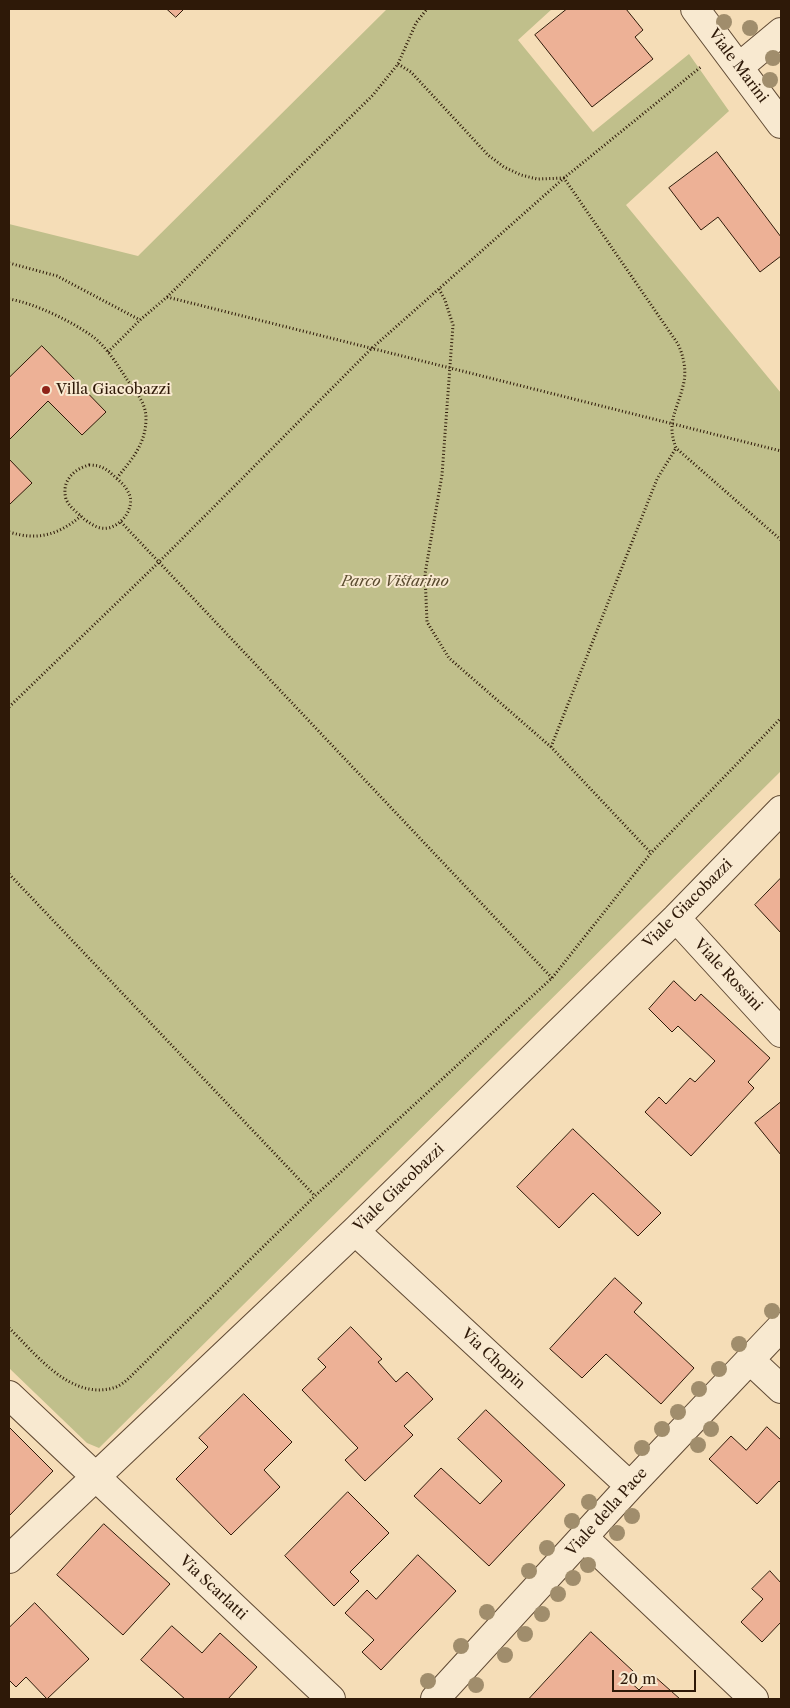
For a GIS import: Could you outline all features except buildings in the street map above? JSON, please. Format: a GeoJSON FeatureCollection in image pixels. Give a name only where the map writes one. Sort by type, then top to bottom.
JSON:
{"type":"FeatureCollection","features":[{"type":"Feature","properties":{"kind":"street","name":"Viale Marini"},"geometry":{"type":"LineString","coordinates":[[695,9],[781,124]]}},
{"type":"Feature","properties":{"kind":"street"},"geometry":{"type":"LineString","coordinates":[[732,57],[781,32]]}},
{"type":"Feature","properties":{"kind":"street","name":"Viale Giacobazzi"},"geometry":{"type":"LineString","coordinates":[[9,1559],[355,1231],[676,918],[781,810]]}},
{"type":"Feature","properties":{"kind":"street","name":"Viale Rossini"},"geometry":{"type":"LineString","coordinates":[[676,918],[781,1033]]}},
{"type":"Feature","properties":{"kind":"street","name":"Via Chopin"},"geometry":{"type":"LineString","coordinates":[[355,1231],[630,1486]]}},
{"type":"Feature","properties":{"kind":"street","name":"Viale della Pace"},"geometry":{"type":"LineString","coordinates":[[436,1699],[630,1486],[781,1327]]}},
{"type":"Feature","properties":{"kind":"street"},"geometry":{"type":"LineString","coordinates":[[750,1360],[781,1389]]}},
{"type":"Feature","properties":{"kind":"street"},"geometry":{"type":"LineString","coordinates":[[9,1395],[95,1476]]}},
{"type":"Feature","properties":{"kind":"street","name":"Via Scarlatti"},"geometry":{"type":"LineString","coordinates":[[95,1476],[331,1699]]}},
{"type":"Feature","properties":{"kind":"street"},"geometry":{"type":"LineString","coordinates":[[584,1538],[754,1699]]}},
{"type":"Feature","properties":{"kind":"path"},"geometry":{"type":"LineString","coordinates":[[108,352],[374,95],[398,64],[416,23],[428,9]]}},
{"type":"Feature","properties":{"kind":"path"},"geometry":{"type":"LineString","coordinates":[[9,707],[159,562],[371,349],[564,178],[732,57]]}},
{"type":"Feature","properties":{"kind":"path"},"geometry":{"type":"LineString","coordinates":[[398,64],[410,72],[488,155],[504,167],[537,179],[564,178]]}},
{"type":"Feature","properties":{"kind":"path"},"geometry":{"type":"LineString","coordinates":[[564,178],[678,344],[684,357],[684,385],[671,424],[676,448],[781,540]]}},
{"type":"Feature","properties":{"kind":"path"},"geometry":{"type":"LineString","coordinates":[[9,263],[57,276],[140,320]]}},
{"type":"Feature","properties":{"kind":"path"},"geometry":{"type":"LineString","coordinates":[[439,289],[445,300],[453,325],[442,475],[426,574],[427,622],[449,658],[551,748],[651,853]]}},
{"type":"Feature","properties":{"kind":"path"},"geometry":{"type":"LineString","coordinates":[[167,297],[781,451]]}},
{"type":"Feature","properties":{"kind":"path"},"geometry":{"type":"LineString","coordinates":[[9,300],[25,302],[56,316],[93,337],[108,352],[142,400],[146,416],[144,435],[136,454],[116,478]]}},
{"type":"Feature","properties":{"kind":"path"},"geometry":{"type":"LineString","coordinates":[[551,748],[654,487],[676,448]]}},
{"type":"Feature","properties":{"kind":"path"},"geometry":{"type":"LineString","coordinates":[[89,464],[99,465],[107,469],[116,478],[125,486],[130,497],[130,506],[127,515],[121,522],[112,527],[100,528],[88,522],[71,507],[66,499],[67,481],[72,473],[80,467],[89,464]]}},
{"type":"Feature","properties":{"kind":"path"},"geometry":{"type":"LineString","coordinates":[[9,532],[40,538],[70,525],[81,516]]}},
{"type":"Feature","properties":{"kind":"path"},"geometry":{"type":"LineString","coordinates":[[121,522],[552,978]]}},
{"type":"Feature","properties":{"kind":"path"},"geometry":{"type":"LineString","coordinates":[[9,1328],[50,1368],[83,1388],[114,1388],[127,1380],[316,1196],[552,978],[651,853],[781,718]]}},
{"type":"Feature","properties":{"kind":"path"},"geometry":{"type":"LineString","coordinates":[[9,874],[316,1196]]}},
{"type":"Feature","properties":{"kind":"green space","name":"Parco Vistarino"},"geometry":{"type":"Polygon","coordinates":[[[387,9],[552,9],[518,40],[593,132],[689,54],[729,111],[626,205],[781,393],[781,771],[99,1448],[87,1443],[9,1368],[9,224],[138,256],[387,9]]]}},
{"type":"Feature","properties":{"kind":"place","name":"Villa Giacobazzi"},"geometry":{"type":"Point","coordinates":[46,390]}}]}
